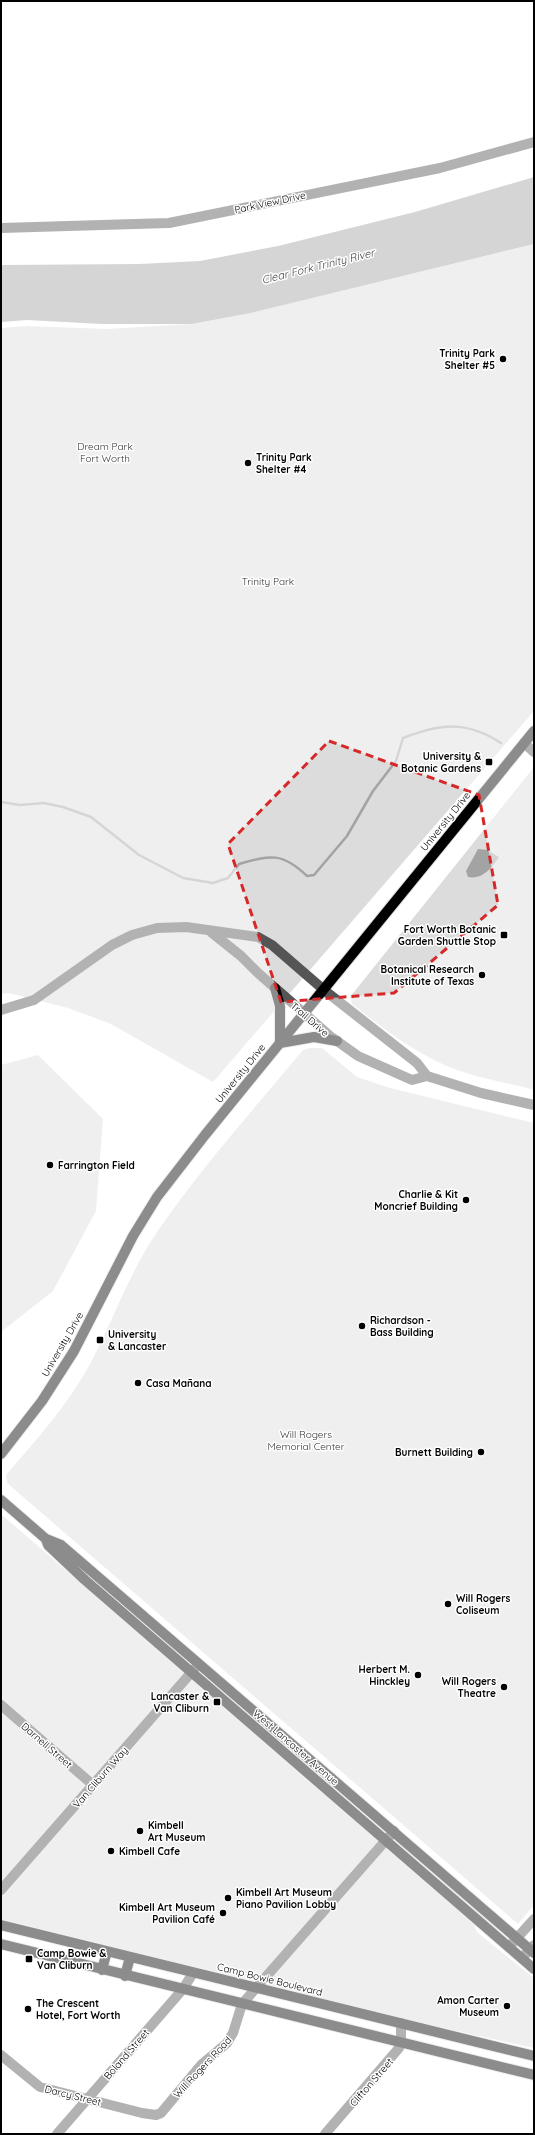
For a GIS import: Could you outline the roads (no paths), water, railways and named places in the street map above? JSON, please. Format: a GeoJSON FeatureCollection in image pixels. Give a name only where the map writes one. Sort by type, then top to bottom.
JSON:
{"type":"FeatureCollection","features":[{"type":"Feature","properties":{"kind":"main road","name":"University Drive"},"geometry":{"type":"LineString","coordinates":[[1,1454],[42,1401],[74,1351],[133,1236],[157,1197],[304,1013],[534,731]]}},
{"type":"Feature","properties":{"kind":"main road"},"geometry":{"type":"LineString","coordinates":[[275,988],[280,1006],[280,1043],[314,1037],[337,1041]]}},
{"type":"Feature","properties":{"kind":"main road","name":"West Lancaster Avenue"},"geometry":{"type":"LineString","coordinates":[[1,1500],[46,1539],[61,1545],[517,1938],[533,1949]]}},
{"type":"Feature","properties":{"kind":"main road","name":"West Lancaster Avenue"},"geometry":{"type":"LineString","coordinates":[[46,1539],[48,1545],[85,1580],[534,1969]]}},
{"type":"Feature","properties":{"kind":"main road","name":"Camp Bowie Boulevard"},"geometry":{"type":"LineString","coordinates":[[1,1925],[534,2056]]}},
{"type":"Feature","properties":{"kind":"main road"},"geometry":{"type":"LineString","coordinates":[[1,1944],[125,1976],[534,2074]]}},
{"type":"Feature","properties":{"kind":"main road"},"geometry":{"type":"LineString","coordinates":[[102,1970],[107,1951]]}},
{"type":"Feature","properties":{"kind":"main road"},"geometry":{"type":"LineString","coordinates":[[125,1976],[130,1957]]}},
{"type":"Feature","properties":{"kind":"street","name":"Park View Drive"},"geometry":{"type":"LineString","coordinates":[[1,228],[169,223],[440,168],[534,142]]}},
{"type":"Feature","properties":{"kind":"street"},"geometry":{"type":"LineString","coordinates":[[524,743],[534,752]]}},
{"type":"Feature","properties":{"kind":"street","name":"Trail Drive"},"geometry":{"type":"LineString","coordinates":[[1,1010],[34,1000],[112,944],[132,935],[157,928],[186,927],[258,937],[272,945],[324,990],[417,1063],[427,1076]]}},
{"type":"Feature","properties":{"kind":"street","name":"Trail Drive"},"geometry":{"type":"LineString","coordinates":[[209,930],[227,943],[275,988],[337,1041],[358,1056],[412,1080],[427,1076],[481,1093],[534,1105]]}},
{"type":"Feature","properties":{"kind":"street","name":"Van Cliburn Way"},"geometry":{"type":"LineString","coordinates":[[1,1890],[199,1664]]}},
{"type":"Feature","properties":{"kind":"street","name":"Darnell Street"},"geometry":{"type":"LineString","coordinates":[[1,1706],[93,1785]]}},
{"type":"Feature","properties":{"kind":"street","name":"Will Rogers Road"},"geometry":{"type":"LineString","coordinates":[[156,2115],[161,2112],[202,2064],[227,2043],[233,2033],[242,2004],[394,1831]]}},
{"type":"Feature","properties":{"kind":"street"},"geometry":{"type":"LineString","coordinates":[[509,1947],[534,1919]]}},
{"type":"Feature","properties":{"kind":"street"},"geometry":{"type":"LineString","coordinates":[[522,1958],[533,1949]]}},
{"type":"Feature","properties":{"kind":"street","name":"Boland Street"},"geometry":{"type":"LineString","coordinates":[[57,2134],[183,1989],[193,1973]]}},
{"type":"Feature","properties":{"kind":"street"},"geometry":{"type":"LineString","coordinates":[[401,2023],[401,2042]]}},
{"type":"Feature","properties":{"kind":"street","name":"Clifton Street"},"geometry":{"type":"LineString","coordinates":[[325,2134],[394,2055],[401,2042]]}},
{"type":"Feature","properties":{"kind":"street","name":"Darcy Street"},"geometry":{"type":"LineString","coordinates":[[1,2055],[40,2087],[156,2115]]}},
{"type":"Feature","properties":{"kind":"water","name":"Clear Fork Trinity River"},"geometry":{"type":"Polygon","coordinates":[[[534,177],[534,244],[251,313],[192,324],[102,324],[27,320],[1,322],[1,265],[139,264],[200,261],[278,246],[415,212],[534,177]]]}},
{"type":"Feature","properties":{"kind":"water"},"geometry":{"type":"Polygon","coordinates":[[[478,849],[487,850],[499,857],[490,869],[482,875],[478,877],[468,877],[466,871],[478,849]]]}},
{"type":"Feature","properties":{"kind":"waterway"},"geometry":{"type":"LineString","coordinates":[[1,802],[20,805],[44,803],[63,807],[91,817],[139,855],[183,878],[213,883],[228,878],[239,864],[268,858],[283,859],[298,868],[307,876],[314,875],[347,836],[373,791],[396,761],[403,738],[441,727],[453,727],[476,731],[501,743]]}},
{"type":"Feature","properties":{"kind":"place","name":"Trinity Park Shelter #5"},"geometry":{"type":"Point","coordinates":[503,359]}},
{"type":"Feature","properties":{"kind":"place","name":"Trinity Park Shelter #4"},"geometry":{"type":"Point","coordinates":[248,463]}},
{"type":"Feature","properties":{"kind":"place","name":"University & Botanic Gardens"},"geometry":{"type":"Point","coordinates":[489,762]}},
{"type":"Feature","properties":{"kind":"place","name":"Fort Worth Botanic Garden Shuttle Stop"},"geometry":{"type":"Point","coordinates":[504,935]}},
{"type":"Feature","properties":{"kind":"place","name":"Botanical Research Institute of Texas"},"geometry":{"type":"Point","coordinates":[482,975]}},
{"type":"Feature","properties":{"kind":"place","name":"Farrington Field"},"geometry":{"type":"Point","coordinates":[50,1165]}},
{"type":"Feature","properties":{"kind":"place","name":"Charlie & Kit Moncrief Building"},"geometry":{"type":"Point","coordinates":[466,1200]}},
{"type":"Feature","properties":{"kind":"place","name":"Richardson - Bass Building"},"geometry":{"type":"Point","coordinates":[362,1326]}},
{"type":"Feature","properties":{"kind":"place","name":"University & Lancaster"},"geometry":{"type":"Point","coordinates":[100,1340]}},
{"type":"Feature","properties":{"kind":"place","name":"Casa Mañana"},"geometry":{"type":"Point","coordinates":[138,1383]}},
{"type":"Feature","properties":{"kind":"place","name":"Burnett Building"},"geometry":{"type":"Point","coordinates":[481,1452]}},
{"type":"Feature","properties":{"kind":"place","name":"Will Rogers Coliseum"},"geometry":{"type":"Point","coordinates":[448,1604]}},
{"type":"Feature","properties":{"kind":"place","name":"Herbert M. Hinckley"},"geometry":{"type":"Point","coordinates":[418,1675]}},
{"type":"Feature","properties":{"kind":"place","name":"Will Rogers Theatre"},"geometry":{"type":"Point","coordinates":[504,1687]}},
{"type":"Feature","properties":{"kind":"place","name":"Lancaster & Van Cliburn"},"geometry":{"type":"Point","coordinates":[217,1702]}},
{"type":"Feature","properties":{"kind":"place","name":"Kimbell Art Museum"},"geometry":{"type":"Point","coordinates":[140,1831]}},
{"type":"Feature","properties":{"kind":"place","name":"Kimbell Cafe"},"geometry":{"type":"Point","coordinates":[111,1851]}},
{"type":"Feature","properties":{"kind":"place","name":"Kimbell Art Museum Piano Pavilion Lobby"},"geometry":{"type":"Point","coordinates":[228,1898]}},
{"type":"Feature","properties":{"kind":"place","name":"Kimbell Art Museum Pavilion Café"},"geometry":{"type":"Point","coordinates":[223,1913]}},
{"type":"Feature","properties":{"kind":"place","name":"Camp Bowie & Van Cliburn"},"geometry":{"type":"Point","coordinates":[29,1959]}},
{"type":"Feature","properties":{"kind":"place","name":"Amon Carter Museum"},"geometry":{"type":"Point","coordinates":[507,2006]}},
{"type":"Feature","properties":{"kind":"place","name":"The Crescent Hotel, Fort Worth"},"geometry":{"type":"Point","coordinates":[28,2009]}},
{"type":"Feature","properties":{"kind":"park label","name":"Dream Park Fort Worth"},"geometry":{"type":"Point","coordinates":[105,452]}},
{"type":"Feature","properties":{"kind":"park label","name":"Trinity Park"},"geometry":{"type":"Point","coordinates":[268,581]}},
{"type":"Feature","properties":{"kind":"park label","name":"Will Rogers Memorial Center"},"geometry":{"type":"Point","coordinates":[306,1440]}}]}
